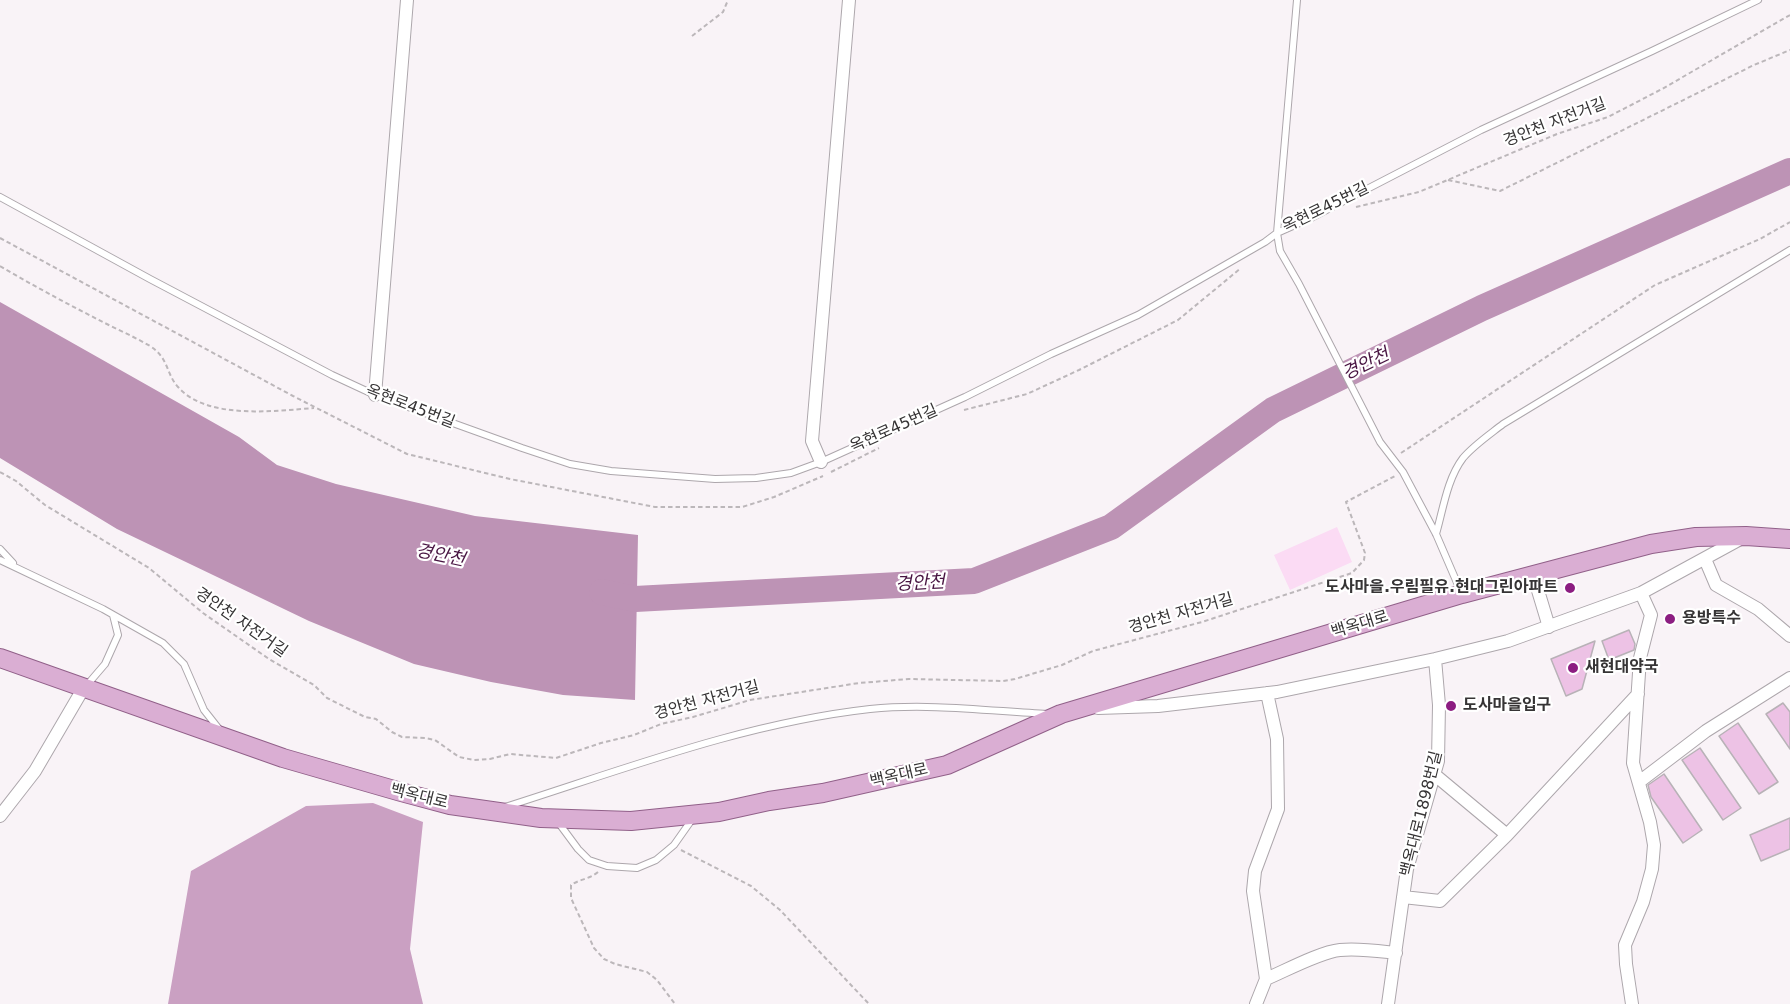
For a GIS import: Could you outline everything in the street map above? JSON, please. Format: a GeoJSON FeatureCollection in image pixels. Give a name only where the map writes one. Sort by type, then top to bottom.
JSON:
{"type":"FeatureCollection","features":[{"type":"Feature","properties":{"kind":"main road","name":"백옥대로"},"geometry":{"type":"LineString","coordinates":[[0,658],[283,758],[361,782],[450,805],[555,819],[631,821],[695,815],[769,801],[823,794],[947,765],[1061,714],[1462,594],[1651,544],[1696,537],[1746,536],[1790,539]]}},
{"type":"Feature","properties":{"kind":"street"},"geometry":{"type":"LineString","coordinates":[[375,395],[407,0]]}},
{"type":"Feature","properties":{"kind":"street"},"geometry":{"type":"LineString","coordinates":[[821,462],[812,441],[849,0]]}},
{"type":"Feature","properties":{"kind":"street"},"geometry":{"type":"LineString","coordinates":[[1079,709],[1158,706],[1267,693],[1435,659],[1508,641],[1641,593],[1746,536]]}},
{"type":"Feature","properties":{"kind":"street"},"geometry":{"type":"LineString","coordinates":[[1706,559],[1716,585],[1758,609],[1790,636]]}},
{"type":"Feature","properties":{"kind":"street"},"geometry":{"type":"LineString","coordinates":[[1533,574],[1550,627]]}},
{"type":"Feature","properties":{"kind":"street"},"geometry":{"type":"LineString","coordinates":[[1632,1004],[1625,945],[1643,902],[1652,869],[1654,845],[1650,822],[1633,763],[1640,658],[1651,615],[1641,593]]}},
{"type":"Feature","properties":{"kind":"street","name":"백옥대로1898번길"},"geometry":{"type":"LineString","coordinates":[[1388,1004],[1403,897],[1414,843],[1435,775],[1440,737],[1435,659]]}},
{"type":"Feature","properties":{"kind":"street"},"geometry":{"type":"LineString","coordinates":[[1639,782],[1706,731],[1790,678]]}},
{"type":"Feature","properties":{"kind":"street"},"geometry":{"type":"LineString","coordinates":[[0,816],[34,771],[83,688]]}},
{"type":"Feature","properties":{"kind":"street"},"geometry":{"type":"LineString","coordinates":[[1256,1004],[1266,980],[1253,891],[1255,871],[1278,808],[1277,739],[1267,693]]}},
{"type":"Feature","properties":{"kind":"street"},"geometry":{"type":"LineString","coordinates":[[1403,897],[1440,901],[1507,835],[1638,694]]}},
{"type":"Feature","properties":{"kind":"street"},"geometry":{"type":"LineString","coordinates":[[1435,775],[1507,835]]}},
{"type":"Feature","properties":{"kind":"street"},"geometry":{"type":"LineString","coordinates":[[1266,980],[1338,950],[1396,953]]}},
{"type":"Feature","properties":{"kind":"lane"},"geometry":{"type":"LineString","coordinates":[[1297,0],[1277,232],[1280,251],[1380,442],[1403,472],[1436,534],[1462,594]]}},
{"type":"Feature","properties":{"kind":"lane","name":"옥현로45번길"},"geometry":{"type":"LineString","coordinates":[[0,197],[150,279],[332,375],[375,395],[570,464],[611,471],[715,479],[756,478],[791,473],[821,462],[1138,315],[1265,242],[1277,232],[1313,217],[1481,130],[1758,0]]}},
{"type":"Feature","properties":{"kind":"lane"},"geometry":{"type":"LineString","coordinates":[[1436,534],[1449,486],[1462,459],[1476,444],[1503,424],[1790,250]]}},
{"type":"Feature","properties":{"kind":"lane"},"geometry":{"type":"LineString","coordinates":[[0,549],[15,566]]}},
{"type":"Feature","properties":{"kind":"lane"},"geometry":{"type":"LineString","coordinates":[[0,560],[112,615],[163,643],[184,664],[204,710],[226,738]]}},
{"type":"Feature","properties":{"kind":"lane"},"geometry":{"type":"LineString","coordinates":[[83,688],[105,664],[118,635],[112,615]]}},
{"type":"Feature","properties":{"kind":"lane"},"geometry":{"type":"LineString","coordinates":[[492,812],[758,728],[871,709],[909,707],[1061,714]]}},
{"type":"Feature","properties":{"kind":"lane"},"geometry":{"type":"LineString","coordinates":[[555,819],[589,860],[607,866],[637,868],[656,860],[674,845],[695,815]]}},
{"type":"Feature","properties":{"kind":"path"},"geometry":{"type":"LineString","coordinates":[[692,36],[723,12],[728,0]]}},
{"type":"Feature","properties":{"kind":"path","name":"경안천 자전거길"},"geometry":{"type":"LineString","coordinates":[[1355,207],[1419,192],[1557,134],[1608,117],[1662,90],[1790,15]]}},
{"type":"Feature","properties":{"kind":"path"},"geometry":{"type":"LineString","coordinates":[[1448,180],[1500,191],[1754,65],[1790,50]]}},
{"type":"Feature","properties":{"kind":"path"},"geometry":{"type":"LineString","coordinates":[[1393,459],[1655,285],[1760,239],[1790,222]]}},
{"type":"Feature","properties":{"kind":"path"},"geometry":{"type":"LineString","coordinates":[[0,238],[316,408],[259,412],[207,406],[191,399],[176,385],[166,362],[152,347],[42,291],[0,266]]}},
{"type":"Feature","properties":{"kind":"path","name":"경안천 자전거길"},"geometry":{"type":"LineString","coordinates":[[0,472],[16,481],[45,505],[149,568],[203,614],[269,659],[314,686],[327,698],[365,717],[376,719],[402,737],[435,740],[459,757],[474,760],[521,753],[556,758],[601,742],[634,735],[661,724],[750,700],[859,683],[909,679],[1003,681],[1015,679],[1062,665],[1093,651],[1202,622],[1352,573],[1365,560],[1365,553],[1346,502],[1403,472]]}},
{"type":"Feature","properties":{"kind":"path"},"geometry":{"type":"LineString","coordinates":[[674,845],[706,865],[751,886],[780,910],[868,1004]]}},
{"type":"Feature","properties":{"kind":"path"},"geometry":{"type":"LineString","coordinates":[[607,866],[593,876],[580,879],[571,885],[571,898],[584,928],[594,948],[604,959],[647,972],[657,980],[673,1004]]}},
{"type":"Feature","properties":{"kind":"shaded area"},"geometry":{"type":"Polygon","coordinates":[[[1337,527],[1352,562],[1290,590],[1274,555],[1337,527]]]}},
{"type":"Feature","properties":{"kind":"shaded area"},"geometry":{"type":"Polygon","coordinates":[[[373,803],[423,822],[410,949],[423,1004],[168,1004],[191,871],[306,806],[373,803]]]}},
{"type":"Feature","properties":{"kind":"water"},"geometry":{"type":"Polygon","coordinates":[[[0,302],[239,437],[277,465],[336,484],[475,516],[638,535],[635,700],[563,695],[491,682],[414,664],[309,621],[117,529],[0,458],[0,302]]]}},
{"type":"Feature","properties":{"kind":"building"},"geometry":{"type":"Polygon","coordinates":[[[1629,630],[1635,644],[1634,650],[1609,660],[1602,641],[1629,630]]]}},
{"type":"Feature","properties":{"kind":"building"},"geometry":{"type":"Polygon","coordinates":[[[1595,641],[1582,689],[1566,696],[1551,659],[1595,641]]]}},
{"type":"Feature","properties":{"kind":"building"},"geometry":{"type":"Polygon","coordinates":[[[1783,703],[1790,712],[1790,749],[1766,714],[1783,703]]]}},
{"type":"Feature","properties":{"kind":"building"},"geometry":{"type":"Polygon","coordinates":[[[1738,723],[1778,782],[1759,794],[1719,736],[1738,723]]]}},
{"type":"Feature","properties":{"kind":"building"},"geometry":{"type":"Polygon","coordinates":[[[1700,748],[1741,808],[1723,820],[1682,760],[1700,748]]]}},
{"type":"Feature","properties":{"kind":"building"},"geometry":{"type":"Polygon","coordinates":[[[1664,774],[1702,830],[1683,843],[1651,797],[1648,785],[1664,774]]]}},
{"type":"Feature","properties":{"kind":"building"},"geometry":{"type":"Polygon","coordinates":[[[1790,818],[1790,849],[1761,861],[1750,835],[1790,818]]]}},
{"type":"Feature","properties":{"kind":"waterway","name":"경안천"},"geometry":{"type":"LineString","coordinates":[[602,592],[635,599],[974,581],[1111,527],[1273,410],[1482,308],[1790,171]]}},
{"type":"Feature","properties":{"kind":"place","name":"도사마을.우림필유.현대그린아파트"},"geometry":{"type":"Point","coordinates":[1570,588]}},
{"type":"Feature","properties":{"kind":"place","name":"용방특수"},"geometry":{"type":"Point","coordinates":[1670,619]}},
{"type":"Feature","properties":{"kind":"place","name":"새현대약국"},"geometry":{"type":"Point","coordinates":[1573,668]}},
{"type":"Feature","properties":{"kind":"place","name":"도사마을입구"},"geometry":{"type":"Point","coordinates":[1451,706]}}]}
